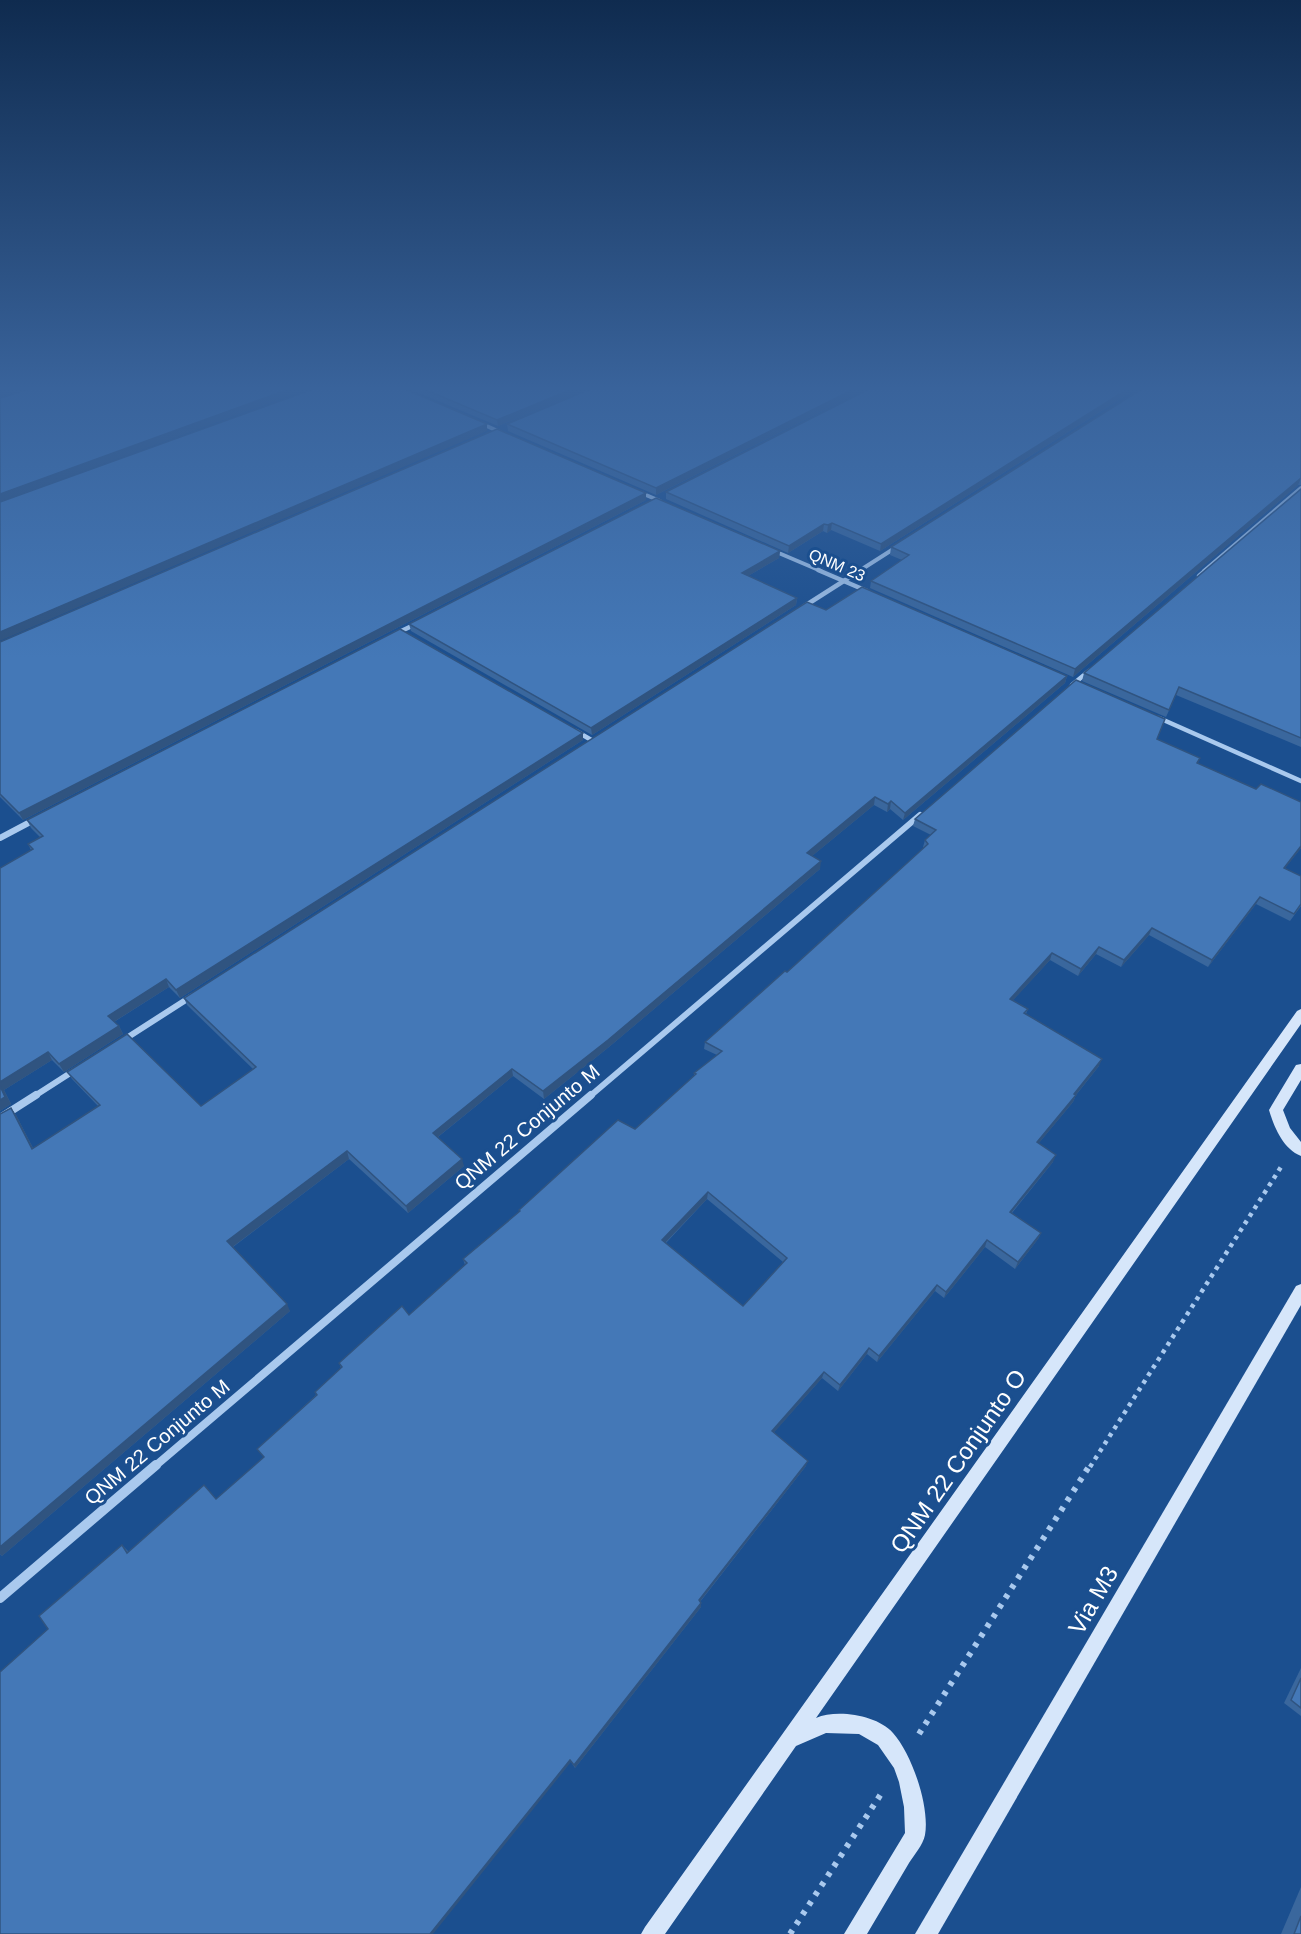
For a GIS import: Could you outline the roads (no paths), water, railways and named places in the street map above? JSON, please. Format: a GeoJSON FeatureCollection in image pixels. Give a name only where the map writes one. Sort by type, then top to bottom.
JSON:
{"type":"FeatureCollection","features":[{"type":"Feature","properties":{"kind":"main road","name":"QNM 22 Conjunto O"},"geometry":{"type":"LineString","coordinates":[[652,1934],[1301,1014]]}},
{"type":"Feature","properties":{"kind":"main road"},"geometry":{"type":"LineString","coordinates":[[1298,1147],[1279,1121],[1276,1110],[1301,1069]]}},
{"type":"Feature","properties":{"kind":"main road","name":"Via M3"},"geometry":{"type":"LineString","coordinates":[[926,1934],[1301,1291]]}},
{"type":"Feature","properties":{"kind":"main road"},"geometry":{"type":"LineString","coordinates":[[793,1737],[826,1723],[861,1725],[885,1738],[901,1762],[913,1799],[915,1834],[855,1934]]}},
{"type":"Feature","properties":{"kind":"street"},"geometry":{"type":"LineString","coordinates":[[1193,581],[1301,488]]}},
{"type":"Feature","properties":{"kind":"street"},"geometry":{"type":"LineString","coordinates":[[636,491],[668,505]]}},
{"type":"Feature","properties":{"kind":"street"},"geometry":{"type":"LineString","coordinates":[[646,505],[667,495]]}},
{"type":"Feature","properties":{"kind":"street"},"geometry":{"type":"LineString","coordinates":[[794,613],[904,542]]}},
{"type":"Feature","properties":{"kind":"street","name":"QNM 23"},"geometry":{"type":"LineString","coordinates":[[767,548],[876,595]]}},
{"type":"Feature","properties":{"kind":"street"},"geometry":{"type":"LineString","coordinates":[[391,637],[422,620]]}},
{"type":"Feature","properties":{"kind":"street"},"geometry":{"type":"LineString","coordinates":[[401,631],[411,637]]}},
{"type":"Feature","properties":{"kind":"street"},"geometry":{"type":"LineString","coordinates":[[1067,689],[1094,666]]}},
{"type":"Feature","properties":{"kind":"street"},"geometry":{"type":"LineString","coordinates":[[1065,677],[1087,686]]}},
{"type":"Feature","properties":{"kind":"street"},"geometry":{"type":"LineString","coordinates":[[1151,715],[1301,782]]}},
{"type":"Feature","properties":{"kind":"street"},"geometry":{"type":"LineString","coordinates":[[573,729],[593,741]]}},
{"type":"Feature","properties":{"kind":"street"},"geometry":{"type":"LineString","coordinates":[[583,747],[603,734]]}},
{"type":"Feature","properties":{"kind":"street","name":"QNM 22 Conjunto M"},"geometry":{"type":"LineString","coordinates":[[0,1598],[930,806]]}},
{"type":"Feature","properties":{"kind":"street"},"geometry":{"type":"LineString","coordinates":[[0,838],[42,816]]}},
{"type":"Feature","properties":{"kind":"street"},"geometry":{"type":"LineString","coordinates":[[121,1041],[201,990]]}},
{"type":"Feature","properties":{"kind":"street"},"geometry":{"type":"LineString","coordinates":[[0,1118],[80,1067]]}}]}
